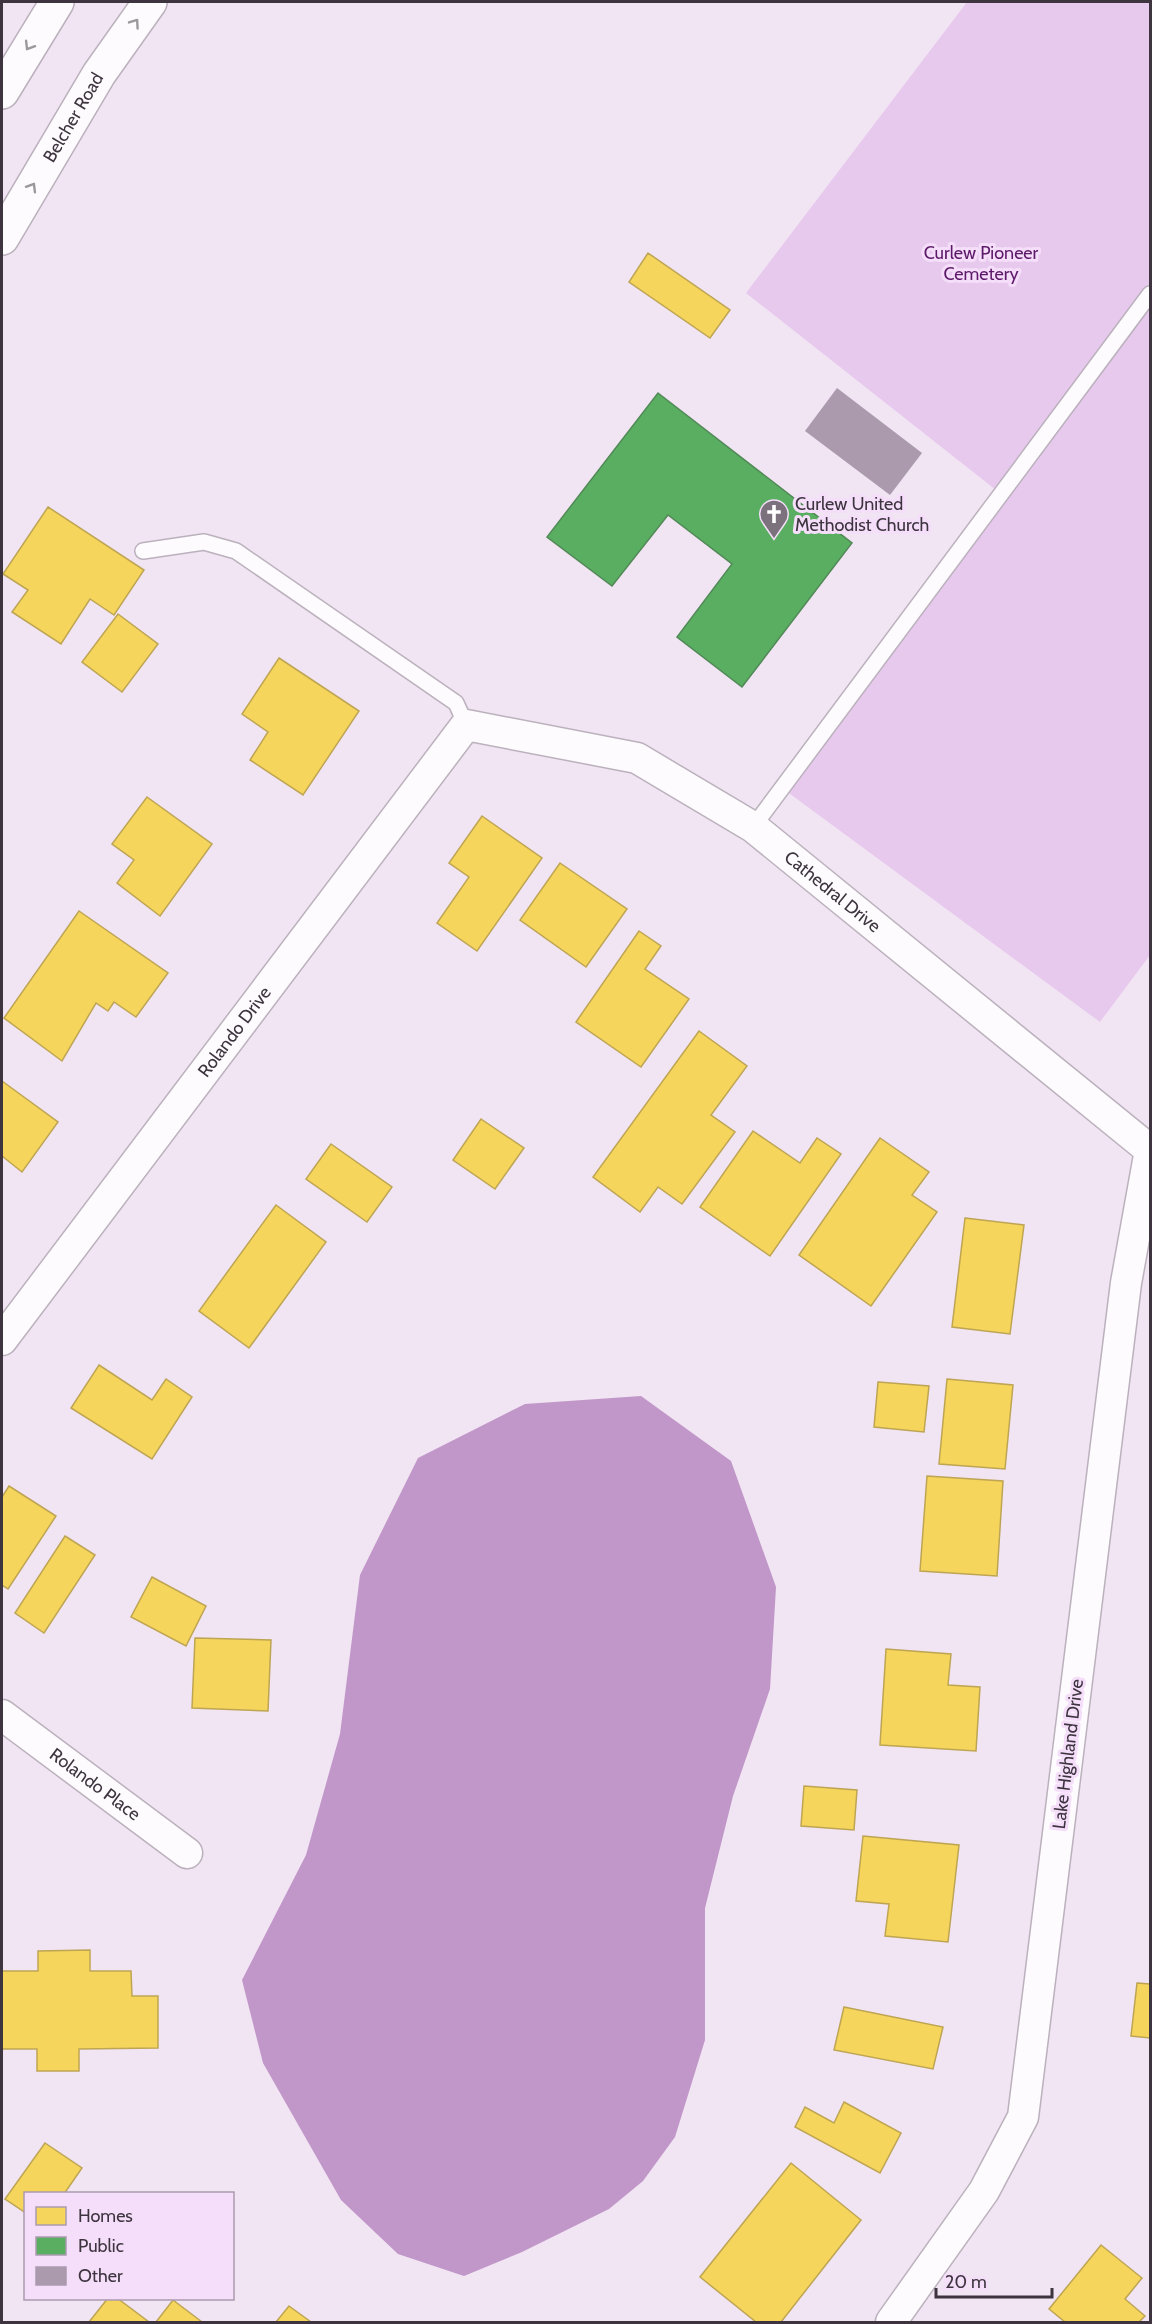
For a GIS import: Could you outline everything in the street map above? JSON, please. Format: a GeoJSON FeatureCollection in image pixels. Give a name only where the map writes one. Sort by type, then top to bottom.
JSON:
{"type":"FeatureCollection","features":[{"type":"Feature","properties":{"kind":"main road"},"geometry":{"type":"LineString","coordinates":[[2,92],[57,2]]}},
{"type":"Feature","properties":{"kind":"main road","name":"Belcher Road"},"geometry":{"type":"LineString","coordinates":[[2,238],[99,74],[150,2]]}},
{"type":"Feature","properties":{"kind":"street","name":"Cathedral Drive"},"geometry":{"type":"LineString","coordinates":[[466,725],[637,758],[753,827],[1150,1150]]}},
{"type":"Feature","properties":{"kind":"street","name":"Rolando Drive"},"geometry":{"type":"LineString","coordinates":[[2,1340],[466,725]]}},
{"type":"Feature","properties":{"kind":"street","name":"Lake Highland Drive"},"geometry":{"type":"LineString","coordinates":[[891,2322],[984,2191],[1023,2117],[1126,1283],[1150,1150]]}},
{"type":"Feature","properties":{"kind":"street","name":"Rolando Place"},"geometry":{"type":"LineString","coordinates":[[2,1715],[187,1853]]}},
{"type":"Feature","properties":{"kind":"lane"},"geometry":{"type":"LineString","coordinates":[[753,827],[1150,294]]}},
{"type":"Feature","properties":{"kind":"lane"},"geometry":{"type":"LineString","coordinates":[[143,551],[204,542],[236,551],[456,703],[466,725]]}},
{"type":"Feature","properties":{"kind":"green space","name":"Curlew Pioneer Cemetery"},"geometry":{"type":"Polygon","coordinates":[[[967,2],[1150,2],[1150,955],[1100,1022],[782,788],[1001,494],[746,293],[967,2]]]}},
{"type":"Feature","properties":{"kind":"shaded area"},"geometry":{"type":"Polygon","coordinates":[[[641,1396],[731,1461],[776,1587],[770,1689],[733,1796],[705,1908],[705,2040],[675,2137],[643,2181],[609,2209],[522,2252],[464,2276],[398,2254],[341,2200],[263,2063],[242,1980],[306,1855],[340,1734],[360,1575],[418,1458],[525,1404],[641,1396]]]}},
{"type":"Feature","properties":{"kind":"building: Homes"},"geometry":{"type":"Polygon","coordinates":[[[648,253],[730,310],[710,338],[629,282],[648,253]]]}},
{"type":"Feature","properties":{"kind":"building: Homes"},"geometry":{"type":"Polygon","coordinates":[[[48,507],[144,570],[114,615],[90,599],[61,644],[12,612],[28,590],[3,574],[48,507]]]}},
{"type":"Feature","properties":{"kind":"building: Homes"},"geometry":{"type":"Polygon","coordinates":[[[118,614],[158,644],[122,692],[82,662],[118,614]]]}},
{"type":"Feature","properties":{"kind":"building: Homes"},"geometry":{"type":"Polygon","coordinates":[[[279,658],[359,711],[303,795],[250,760],[268,732],[242,714],[279,658]]]}},
{"type":"Feature","properties":{"kind":"building: Homes"},"geometry":{"type":"Polygon","coordinates":[[[147,797],[212,844],[160,916],[117,883],[134,860],[112,844],[147,797]]]}},
{"type":"Feature","properties":{"kind":"building: Homes"},"geometry":{"type":"Polygon","coordinates":[[[482,816],[542,858],[477,951],[437,923],[469,877],[449,863],[482,816]]]}},
{"type":"Feature","properties":{"kind":"building: Homes"},"geometry":{"type":"Polygon","coordinates":[[[560,863],[627,909],[586,967],[520,920],[560,863]]]}},
{"type":"Feature","properties":{"kind":"building: Homes"},"geometry":{"type":"Polygon","coordinates":[[[79,911],[168,973],[136,1017],[114,1002],[108,1011],[96,1003],[62,1061],[4,1018],[79,911]]]}},
{"type":"Feature","properties":{"kind":"building: Homes"},"geometry":{"type":"Polygon","coordinates":[[[639,931],[661,946],[645,969],[689,999],[641,1067],[576,1022],[639,931]]]}},
{"type":"Feature","properties":{"kind":"building: Homes"},"geometry":{"type":"Polygon","coordinates":[[[699,1031],[747,1066],[711,1115],[735,1132],[682,1204],[658,1187],[640,1212],[593,1177],[699,1031]]]}},
{"type":"Feature","properties":{"kind":"building: Homes"},"geometry":{"type":"Polygon","coordinates":[[[2,1081],[58,1122],[22,1172],[2,1156],[2,1081]]]}},
{"type":"Feature","properties":{"kind":"building: Homes"},"geometry":{"type":"Polygon","coordinates":[[[481,1119],[524,1148],[495,1189],[453,1160],[481,1119]]]}},
{"type":"Feature","properties":{"kind":"building: Homes"},"geometry":{"type":"Polygon","coordinates":[[[753,1131],[800,1163],[817,1138],[841,1154],[770,1256],[700,1207],[753,1131]]]}},
{"type":"Feature","properties":{"kind":"building: Homes"},"geometry":{"type":"Polygon","coordinates":[[[880,1138],[929,1172],[912,1195],[937,1212],[871,1306],[799,1255],[880,1138]]]}},
{"type":"Feature","properties":{"kind":"building: Homes"},"geometry":{"type":"Polygon","coordinates":[[[331,1144],[392,1187],[367,1222],[306,1179],[331,1144]]]}},
{"type":"Feature","properties":{"kind":"building: Homes"},"geometry":{"type":"Polygon","coordinates":[[[276,1205],[326,1242],[249,1348],[199,1311],[276,1205]]]}},
{"type":"Feature","properties":{"kind":"building: Homes"},"geometry":{"type":"Polygon","coordinates":[[[965,1218],[1024,1225],[1010,1334],[952,1327],[965,1218]]]}},
{"type":"Feature","properties":{"kind":"building: Homes"},"geometry":{"type":"Polygon","coordinates":[[[99,1365],[152,1400],[166,1379],[192,1397],[152,1459],[71,1408],[99,1365]]]}},
{"type":"Feature","properties":{"kind":"building: Homes"},"geometry":{"type":"Polygon","coordinates":[[[947,1379],[1013,1385],[1005,1469],[939,1464],[947,1379]]]}},
{"type":"Feature","properties":{"kind":"building: Homes"},"geometry":{"type":"Polygon","coordinates":[[[878,1382],[929,1386],[924,1432],[874,1427],[878,1382]]]}},
{"type":"Feature","properties":{"kind":"building: Homes"},"geometry":{"type":"Polygon","coordinates":[[[927,1476],[1003,1481],[997,1576],[920,1571],[927,1476]]]}},
{"type":"Feature","properties":{"kind":"building: Homes"},"geometry":{"type":"Polygon","coordinates":[[[9,1486],[56,1516],[8,1589],[2,1585],[2,1497],[9,1486]]]}},
{"type":"Feature","properties":{"kind":"building: Homes"},"geometry":{"type":"Polygon","coordinates":[[[65,1536],[95,1555],[44,1633],[15,1613],[65,1536]]]}},
{"type":"Feature","properties":{"kind":"building: Homes"},"geometry":{"type":"Polygon","coordinates":[[[152,1577],[206,1606],[186,1646],[131,1617],[152,1577]]]}},
{"type":"Feature","properties":{"kind":"building: Homes"},"geometry":{"type":"Polygon","coordinates":[[[195,1638],[271,1640],[268,1711],[192,1708],[195,1638]]]}},
{"type":"Feature","properties":{"kind":"building: Homes"},"geometry":{"type":"Polygon","coordinates":[[[886,1649],[951,1654],[948,1685],[980,1687],[976,1751],[880,1745],[886,1649]]]}},
{"type":"Feature","properties":{"kind":"building: Homes"},"geometry":{"type":"Polygon","coordinates":[[[804,1786],[857,1790],[854,1830],[801,1826],[804,1786]]]}},
{"type":"Feature","properties":{"kind":"building: Homes"},"geometry":{"type":"Polygon","coordinates":[[[863,1836],[959,1845],[948,1942],[885,1936],[889,1904],[856,1901],[863,1836]]]}},
{"type":"Feature","properties":{"kind":"building: Homes"},"geometry":{"type":"Polygon","coordinates":[[[90,1950],[90,1971],[131,1971],[132,1996],[158,1996],[158,2048],[79,2049],[79,2071],[37,2071],[37,2049],[2,2049],[2,1971],[38,1971],[38,1951],[90,1950]]]}},
{"type":"Feature","properties":{"kind":"building: Homes"},"geometry":{"type":"Polygon","coordinates":[[[1137,1983],[1150,1984],[1150,2038],[1131,2036],[1137,1983]]]}},
{"type":"Feature","properties":{"kind":"building: Homes"},"geometry":{"type":"Polygon","coordinates":[[[844,2007],[943,2027],[933,2069],[834,2050],[844,2007]]]}},
{"type":"Feature","properties":{"kind":"building: Homes"},"geometry":{"type":"Polygon","coordinates":[[[844,2102],[901,2133],[880,2173],[795,2127],[805,2107],[834,2123],[844,2102]]]}},
{"type":"Feature","properties":{"kind":"building: Homes"},"geometry":{"type":"Polygon","coordinates":[[[45,2143],[82,2168],[65,2192],[24,2192],[24,2212],[5,2199],[45,2143]]]}},
{"type":"Feature","properties":{"kind":"building: Homes"},"geometry":{"type":"Polygon","coordinates":[[[791,2163],[861,2220],[781,2322],[756,2322],[700,2277],[791,2163]]]}},
{"type":"Feature","properties":{"kind":"building: Homes"},"geometry":{"type":"Polygon","coordinates":[[[1101,2245],[1142,2278],[1125,2299],[1145,2316],[1139,2322],[1065,2322],[1049,2309],[1101,2245]]]}},
{"type":"Feature","properties":{"kind":"building: Homes"},"geometry":{"type":"Polygon","coordinates":[[[106,2300],[120,2300],[149,2322],[89,2322],[106,2300]]]}},
{"type":"Feature","properties":{"kind":"building: Homes"},"geometry":{"type":"Polygon","coordinates":[[[173,2300],[202,2322],[156,2322],[173,2300]]]}},
{"type":"Feature","properties":{"kind":"building: Homes"},"geometry":{"type":"Polygon","coordinates":[[[289,2306],[311,2322],[276,2322],[289,2306]]]}},
{"type":"Feature","properties":{"kind":"building: Public","name":"Curlew United Methodist Church"},"geometry":{"type":"Polygon","coordinates":[[[658,393],[852,543],[742,687],[677,637],[732,564],[668,515],[612,586],[547,537],[658,393]]]}},
{"type":"Feature","properties":{"kind":"building: Other"},"geometry":{"type":"Polygon","coordinates":[[[837,388],[922,453],[890,495],[805,431],[837,388]]]}},
{"type":"Feature","properties":{"kind":"place","name":"Curlew United Methodist Church"},"geometry":{"type":"Point","coordinates":[774,540]}}]}
